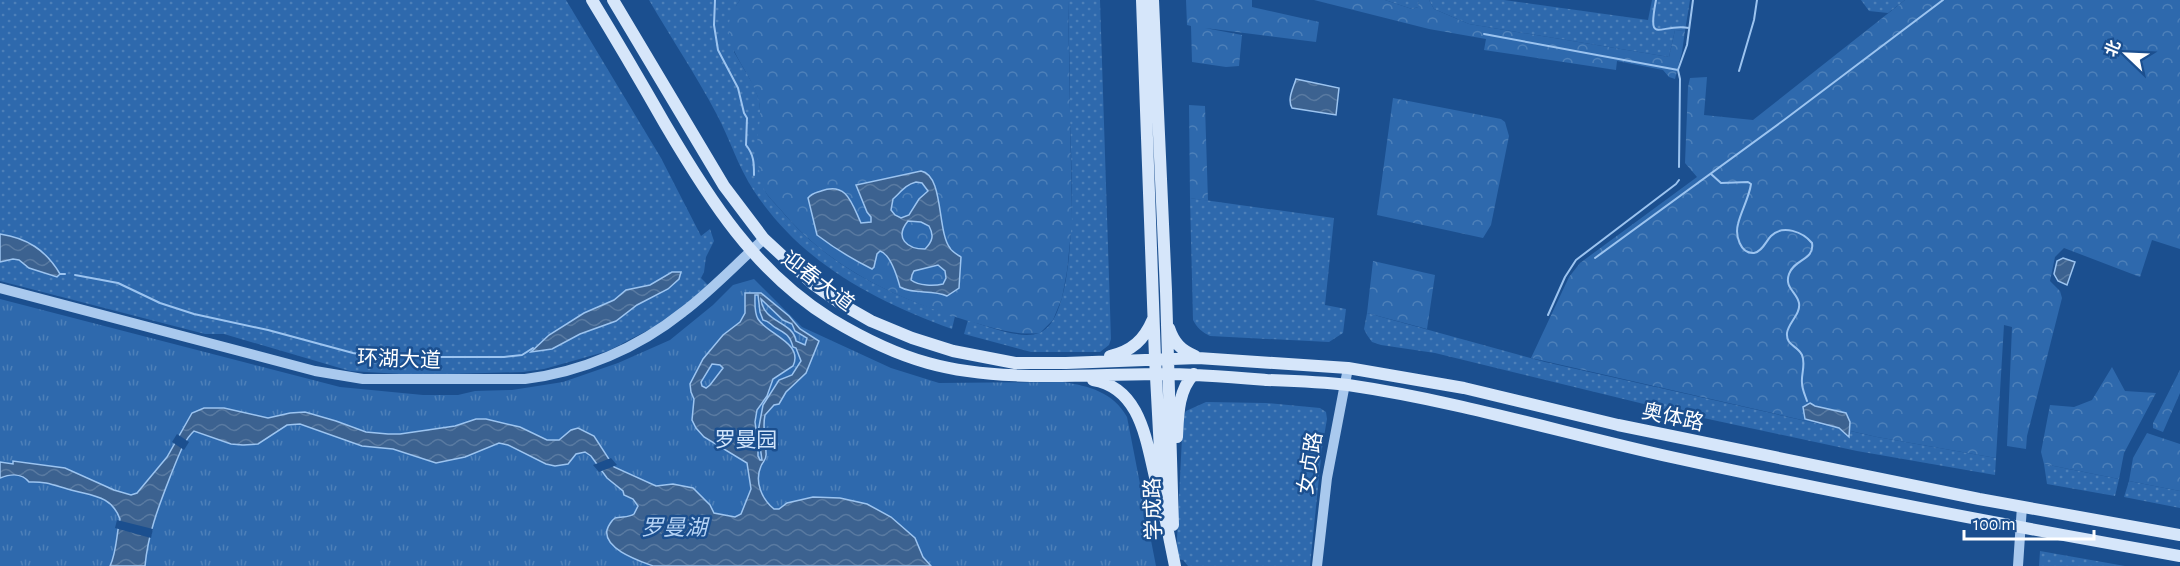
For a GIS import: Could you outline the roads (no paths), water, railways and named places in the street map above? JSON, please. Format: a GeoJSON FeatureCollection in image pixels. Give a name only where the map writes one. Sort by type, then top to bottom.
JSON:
{"type":"FeatureCollection","features":[{"type":"Feature","properties":{"kind":"main road","name":"迎春大道"},"geometry":{"type":"LineString","coordinates":[[592,0],[702,187],[733,231],[772,273],[829,318],[878,344],[930,364],[967,371],[1066,369],[1161,358]]}},
{"type":"Feature","properties":{"kind":"main road","name":"迎春大道"},"geometry":{"type":"LineString","coordinates":[[613,0],[719,178],[764,238],[813,284],[843,305],[871,321],[953,351],[1015,363],[1066,369],[1162,374]]}},
{"type":"Feature","properties":{"kind":"main road","name":"学成路"},"geometry":{"type":"LineString","coordinates":[[1142,0],[1154,318],[1161,358],[1168,508],[1174,564]]}},
{"type":"Feature","properties":{"kind":"main road","name":"学成路"},"geometry":{"type":"LineString","coordinates":[[1153,0],[1167,320],[1161,358]]}},
{"type":"Feature","properties":{"kind":"main road"},"geometry":{"type":"LineString","coordinates":[[702,187],[719,178]]}},
{"type":"Feature","properties":{"kind":"main road"},"geometry":{"type":"LineString","coordinates":[[802,298],[813,284]]}},
{"type":"Feature","properties":{"kind":"main road"},"geometry":{"type":"LineString","coordinates":[[1066,369],[1121,354],[1136,346],[1154,318]]}},
{"type":"Feature","properties":{"kind":"main road"},"geometry":{"type":"LineString","coordinates":[[1167,320],[1172,339],[1182,350],[1198,358]]}},
{"type":"Feature","properties":{"kind":"main road","name":"奥体路"},"geometry":{"type":"LineString","coordinates":[[1161,358],[1198,358],[1348,368],[1464,388],[1726,448],[1979,499],[2180,535]]}},
{"type":"Feature","properties":{"kind":"main road"},"geometry":{"type":"LineString","coordinates":[[1066,369],[1120,390],[1134,406],[1168,508]]}},
{"type":"Feature","properties":{"kind":"main road","name":"奥体路"},"geometry":{"type":"LineString","coordinates":[[1162,374],[1194,374],[1344,385],[1432,400],[1601,442],[1715,467],[2180,556]]}},
{"type":"Feature","properties":{"kind":"main road"},"geometry":{"type":"LineString","coordinates":[[1168,508],[1178,414],[1188,380],[1194,374]]}},
{"type":"Feature","properties":{"kind":"street","name":"环湖大道"},"geometry":{"type":"LineString","coordinates":[[0,288],[325,373],[363,379],[525,379],[601,360],[648,336],[683,313],[764,238]]}},
{"type":"Feature","properties":{"kind":"street","name":"女贞路"},"geometry":{"type":"LineString","coordinates":[[1317,566],[1327,478],[1348,368]]}},
{"type":"Feature","properties":{"kind":"street"},"geometry":{"type":"LineString","coordinates":[[2018,566],[2022,506]]}},
{"type":"Feature","properties":{"kind":"water"},"geometry":{"type":"Polygon","coordinates":[[[1296,79],[1339,88],[1336,115],[1292,108],[1290,98],[1296,79]]]}},
{"type":"Feature","properties":{"kind":"water"},"geometry":{"type":"Polygon","coordinates":[[[921,171],[928,175],[937,193],[946,240],[952,251],[961,257],[959,288],[947,296],[905,289],[900,287],[893,266],[884,253],[880,251],[877,254],[872,269],[817,235],[808,198],[814,193],[830,189],[837,189],[847,196],[861,223],[871,222],[871,217],[856,185],[921,171]],[[916,182],[906,187],[893,199],[891,210],[895,215],[901,218],[909,215],[919,199],[928,191],[922,183],[916,182]],[[908,221],[902,237],[908,245],[925,249],[930,243],[932,232],[929,226],[921,222],[908,221]],[[938,265],[914,271],[911,280],[922,284],[943,284],[946,278],[945,271],[938,265]]]}},
{"type":"Feature","properties":{"kind":"water"},"geometry":{"type":"Polygon","coordinates":[[[0,234],[35,246],[49,258],[60,274],[57,277],[29,268],[19,260],[0,262],[0,234]]]}},
{"type":"Feature","properties":{"kind":"water"},"geometry":{"type":"Polygon","coordinates":[[[2063,258],[2075,262],[2067,285],[2058,281],[2054,274],[2057,261],[2063,258]]]}},
{"type":"Feature","properties":{"kind":"water"},"geometry":{"type":"Polygon","coordinates":[[[672,272],[681,272],[679,279],[668,289],[637,305],[616,321],[580,334],[552,349],[531,352],[549,335],[584,313],[614,300],[626,290],[650,285],[672,272]]]}},
{"type":"Feature","properties":{"kind":"water","name":"罗曼湖"},"geometry":{"type":"Polygon","coordinates":[[[745,293],[761,293],[789,316],[800,329],[819,341],[806,373],[786,392],[779,404],[774,405],[765,415],[766,455],[758,478],[760,490],[766,500],[774,509],[779,509],[787,503],[813,497],[840,498],[867,504],[891,517],[915,538],[923,557],[931,566],[653,566],[616,548],[607,537],[607,530],[615,518],[634,514],[638,506],[633,499],[624,495],[623,491],[607,478],[591,456],[585,452],[576,454],[568,464],[555,466],[499,443],[465,457],[436,463],[393,449],[362,446],[300,424],[287,425],[258,444],[243,445],[231,444],[194,431],[181,450],[159,506],[145,566],[110,566],[120,519],[108,502],[96,496],[42,482],[29,482],[19,476],[0,478],[0,462],[13,464],[13,461],[65,468],[114,490],[131,495],[137,493],[167,457],[192,413],[204,408],[224,408],[268,418],[305,412],[366,432],[388,434],[455,426],[476,419],[486,419],[520,427],[547,440],[559,440],[571,430],[578,428],[594,436],[614,467],[656,486],[673,484],[693,488],[710,505],[714,513],[735,517],[741,514],[751,489],[747,463],[704,437],[696,428],[692,420],[694,399],[690,384],[703,359],[723,335],[740,322],[745,313],[745,293]],[[755,295],[755,310],[758,319],[789,345],[795,358],[793,366],[773,379],[767,396],[757,410],[755,422],[758,456],[762,460],[758,432],[763,405],[779,380],[792,375],[801,361],[787,335],[763,320],[758,295],[755,295]],[[761,299],[767,313],[790,329],[796,341],[805,345],[807,338],[795,331],[792,324],[783,320],[761,299]],[[712,364],[701,382],[706,388],[723,368],[712,364]]]}},
{"type":"Feature","properties":{"kind":"water"},"geometry":{"type":"Polygon","coordinates":[[[1810,403],[1846,413],[1850,422],[1849,437],[1839,428],[1805,419],[1803,407],[1810,403]]]}},
{"type":"Feature","properties":{"kind":"waterway"},"geometry":{"type":"LineString","coordinates":[[715,0],[714,25],[718,50],[738,88],[747,118],[746,145],[753,159],[754,175]]}},
{"type":"Feature","properties":{"kind":"waterway"},"geometry":{"type":"LineString","coordinates":[[1656,0],[1653,24],[1655,28],[1658,30],[1689,28]]}},
{"type":"Feature","properties":{"kind":"waterway"},"geometry":{"type":"LineString","coordinates":[[1678,70],[1687,45],[1693,0]]}},
{"type":"Feature","properties":{"kind":"waterway"},"geometry":{"type":"LineString","coordinates":[[1739,71],[1754,20],[1757,0]]}},
{"type":"Feature","properties":{"kind":"waterway"},"geometry":{"type":"LineString","coordinates":[[1595,258],[1943,0]]}},
{"type":"Feature","properties":{"kind":"waterway"},"geometry":{"type":"LineString","coordinates":[[1484,34],[1678,70],[1680,79],[1679,167]]}},
{"type":"Feature","properties":{"kind":"waterway"},"geometry":{"type":"LineString","coordinates":[[1711,174],[1721,183],[1748,182],[1751,184],[1737,228],[1738,238],[1745,250],[1757,252],[1771,236],[1781,230],[1798,233],[1812,243],[1810,253],[1795,265],[1788,279],[1789,286],[1798,299],[1799,307],[1788,329],[1787,337],[1803,358],[1802,385],[1807,401]]}},
{"type":"Feature","properties":{"kind":"waterway"},"geometry":{"type":"LineString","coordinates":[[1548,315],[1565,277],[1576,260],[1679,180]]}},
{"type":"Feature","properties":{"kind":"waterway"},"geometry":{"type":"LineString","coordinates":[[60,274],[65,274]]}},
{"type":"Feature","properties":{"kind":"waterway"},"geometry":{"type":"LineString","coordinates":[[75,275],[118,283],[160,303],[194,314],[375,357],[504,357],[522,355],[533,348]]}},
{"type":"Feature","properties":{"kind":"park label","name":"罗曼园"},"geometry":{"type":"Point","coordinates":[746,440]}}]}
